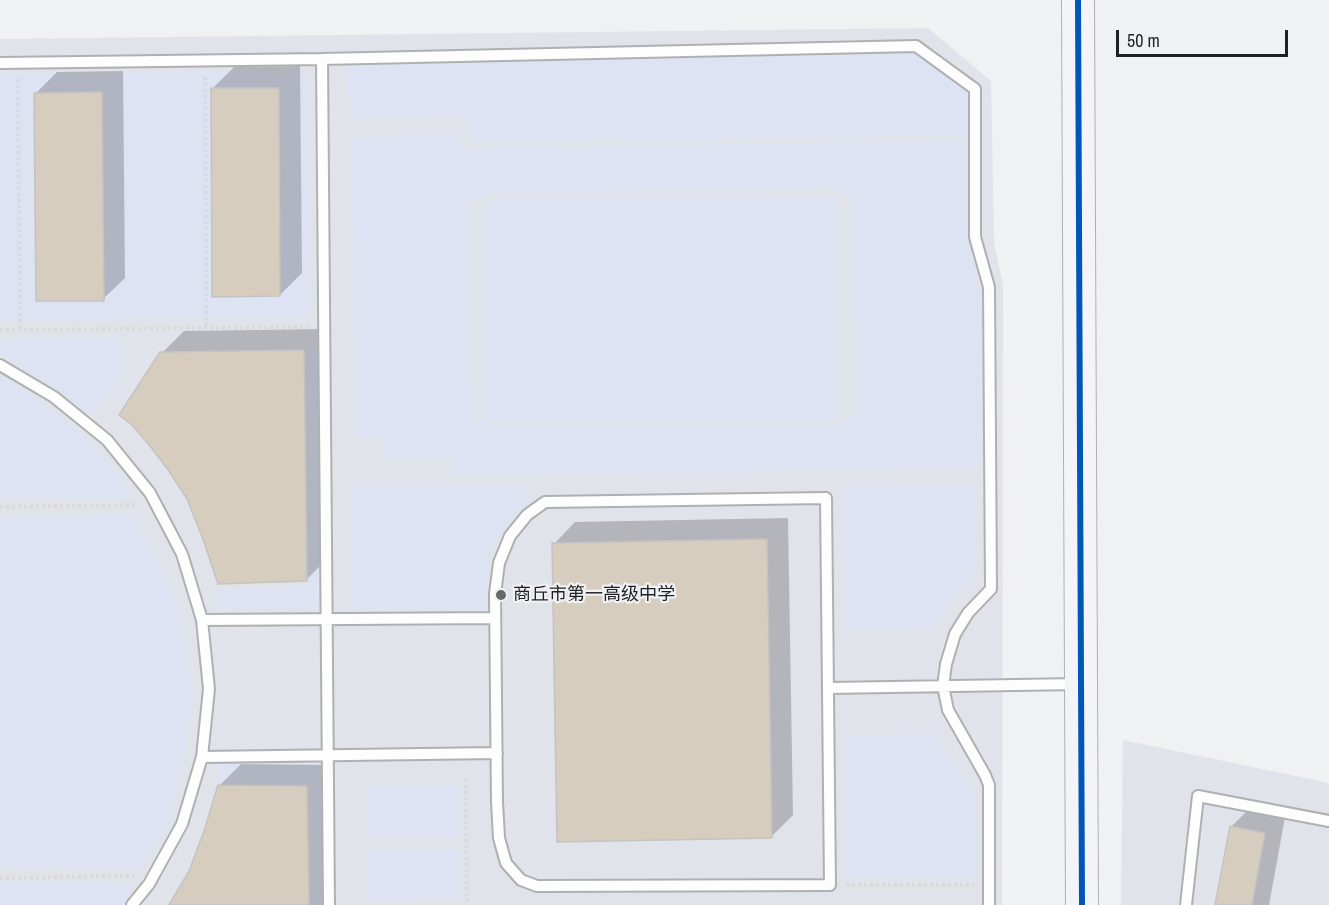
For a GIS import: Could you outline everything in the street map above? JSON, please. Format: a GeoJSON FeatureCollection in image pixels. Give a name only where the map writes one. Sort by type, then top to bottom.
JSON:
{"type":"FeatureCollection","features":[{"type":"Feature","properties":{"kind":"street"},"geometry":{"type":"LineString","coordinates":[[1078,0],[1082,905]]}},
{"type":"Feature","properties":{"kind":"lane"},"geometry":{"type":"LineString","coordinates":[[0,63],[322,59],[916,46],[975,89],[975,237],[989,287],[991,589],[968,613],[955,634],[946,664],[944,686],[948,710],[990,785],[989,905]]}},
{"type":"Feature","properties":{"kind":"lane"},"geometry":{"type":"LineString","coordinates":[[322,59],[329,905]]}},
{"type":"Feature","properties":{"kind":"lane"},"geometry":{"type":"LineString","coordinates":[[0,364],[54,397],[107,440],[150,493],[182,554],[202,620],[209,689],[202,757],[182,824],[154,876],[132,905]]}},
{"type":"Feature","properties":{"kind":"lane"},"geometry":{"type":"LineString","coordinates":[[826,498],[829,688],[830,885],[537,886],[521,880],[506,863],[499,838],[495,594],[499,563],[510,536],[527,515],[545,502],[826,498]]}},
{"type":"Feature","properties":{"kind":"lane"},"geometry":{"type":"LineString","coordinates":[[202,620],[495,618]]}},
{"type":"Feature","properties":{"kind":"lane"},"geometry":{"type":"LineString","coordinates":[[829,688],[1081,684]]}},
{"type":"Feature","properties":{"kind":"lane"},"geometry":{"type":"LineString","coordinates":[[202,757],[497,753]]}},
{"type":"Feature","properties":{"kind":"lane"},"geometry":{"type":"LineString","coordinates":[[1186,905],[1198,796],[1329,821]]}},
{"type":"Feature","properties":{"kind":"path"},"geometry":{"type":"LineString","coordinates":[[206,61],[206,328]]}},
{"type":"Feature","properties":{"kind":"path"},"geometry":{"type":"LineString","coordinates":[[18,63],[20,330]]}},
{"type":"Feature","properties":{"kind":"path"},"geometry":{"type":"LineString","coordinates":[[0,330],[324,327]]}},
{"type":"Feature","properties":{"kind":"path"},"geometry":{"type":"LineString","coordinates":[[0,507],[156,505]]}},
{"type":"Feature","properties":{"kind":"path"},"geometry":{"type":"LineString","coordinates":[[466,778],[467,905]]}},
{"type":"Feature","properties":{"kind":"path"},"geometry":{"type":"LineString","coordinates":[[0,878],[154,876]]}},
{"type":"Feature","properties":{"kind":"path"},"geometry":{"type":"LineString","coordinates":[[830,885],[989,885]]}},
{"type":"Feature","properties":{"kind":"shaded area","name":"商丘市第一高级中学"},"geometry":{"type":"Polygon","coordinates":[[[928,28],[991,81],[994,242],[1003,286],[1002,905],[0,905],[0,39],[928,28]]]}},
{"type":"Feature","properties":{"kind":"shaded area"},"geometry":{"type":"Polygon","coordinates":[[[915,52],[968,93],[969,135],[469,142],[468,115],[349,119],[348,65],[915,52]]]}},
{"type":"Feature","properties":{"kind":"shaded area"},"geometry":{"type":"Polygon","coordinates":[[[307,71],[309,316],[0,320],[0,74],[307,71]]]}},
{"type":"Feature","properties":{"kind":"shaded area"},"geometry":{"type":"Polygon","coordinates":[[[457,135],[465,149],[964,140],[967,235],[979,294],[978,467],[455,476],[455,458],[382,460],[382,438],[356,438],[351,137],[457,135]],[[832,188],[492,192],[470,201],[471,417],[500,428],[835,427],[857,414],[855,199],[832,188]]]}},
{"type":"Feature","properties":{"kind":"shaded area"},"geometry":{"type":"Polygon","coordinates":[[[838,198],[838,421],[488,422],[487,199],[838,198]]]}},
{"type":"Feature","properties":{"kind":"shaded area"},"geometry":{"type":"Polygon","coordinates":[[[119,338],[119,377],[95,414],[0,351],[0,339],[119,338]]]}},
{"type":"Feature","properties":{"kind":"shaded area"},"geometry":{"type":"Polygon","coordinates":[[[307,344],[320,344],[322,606],[218,609],[217,590],[309,587],[307,344]]]}},
{"type":"Feature","properties":{"kind":"shaded area"},"geometry":{"type":"Polygon","coordinates":[[[0,375],[84,435],[122,479],[128,498],[0,497],[0,375]]]}},
{"type":"Feature","properties":{"kind":"shaded area"},"geometry":{"type":"Polygon","coordinates":[[[526,485],[526,504],[505,524],[489,549],[485,609],[350,610],[349,488],[526,485]]]}},
{"type":"Feature","properties":{"kind":"shaded area"},"geometry":{"type":"Polygon","coordinates":[[[974,485],[976,568],[933,628],[845,630],[843,487],[974,485]]]}},
{"type":"Feature","properties":{"kind":"shaded area"},"geometry":{"type":"Polygon","coordinates":[[[131,514],[157,559],[176,602],[193,690],[180,780],[164,831],[141,867],[0,867],[0,517],[131,514]]]}},
{"type":"Feature","properties":{"kind":"shaded area"},"geometry":{"type":"Polygon","coordinates":[[[931,734],[976,793],[978,876],[846,878],[844,736],[931,734]]]}},
{"type":"Feature","properties":{"kind":"shaded area"},"geometry":{"type":"Polygon","coordinates":[[[1123,740],[1329,783],[1329,905],[1121,905],[1123,740]]]}},
{"type":"Feature","properties":{"kind":"shaded area"},"geometry":{"type":"Polygon","coordinates":[[[220,763],[324,763],[325,905],[312,905],[311,783],[219,782],[220,763]]]}},
{"type":"Feature","properties":{"kind":"shaded area"},"geometry":{"type":"Polygon","coordinates":[[[459,785],[460,835],[368,835],[367,786],[459,785]]]}},
{"type":"Feature","properties":{"kind":"shaded area"},"geometry":{"type":"Polygon","coordinates":[[[460,849],[460,898],[368,899],[368,850],[460,849]]]}},
{"type":"Feature","properties":{"kind":"shaded area"},"geometry":{"type":"Polygon","coordinates":[[[0,882],[133,883],[124,905],[0,905],[0,882]]]}},
{"type":"Feature","properties":{"kind":"building"},"geometry":{"type":"Polygon","coordinates":[[[211,88],[279,88],[280,296],[212,297],[211,88]]]}},
{"type":"Feature","properties":{"kind":"building"},"geometry":{"type":"Polygon","coordinates":[[[102,92],[104,301],[36,301],[34,93],[102,92]]]}},
{"type":"Feature","properties":{"kind":"building"},"geometry":{"type":"Polygon","coordinates":[[[304,350],[307,581],[218,584],[187,499],[150,446],[132,425],[119,415],[160,352],[304,350]]]}},
{"type":"Feature","properties":{"kind":"building"},"geometry":{"type":"Polygon","coordinates":[[[767,539],[772,838],[557,842],[552,543],[767,539]]]}},
{"type":"Feature","properties":{"kind":"building"},"geometry":{"type":"Polygon","coordinates":[[[218,785],[307,786],[309,905],[169,905],[189,871],[218,785]]]}},
{"type":"Feature","properties":{"kind":"building"},"geometry":{"type":"Polygon","coordinates":[[[1230,826],[1265,833],[1252,905],[1215,905],[1230,826]]]}},
{"type":"Feature","properties":{"kind":"cycle path"},"geometry":{"type":"LineString","coordinates":[[1078,0],[1082,905]]}},
{"type":"Feature","properties":{"kind":"place","name":"商丘市第一高级中学"},"geometry":{"type":"Point","coordinates":[501,595]}}]}
